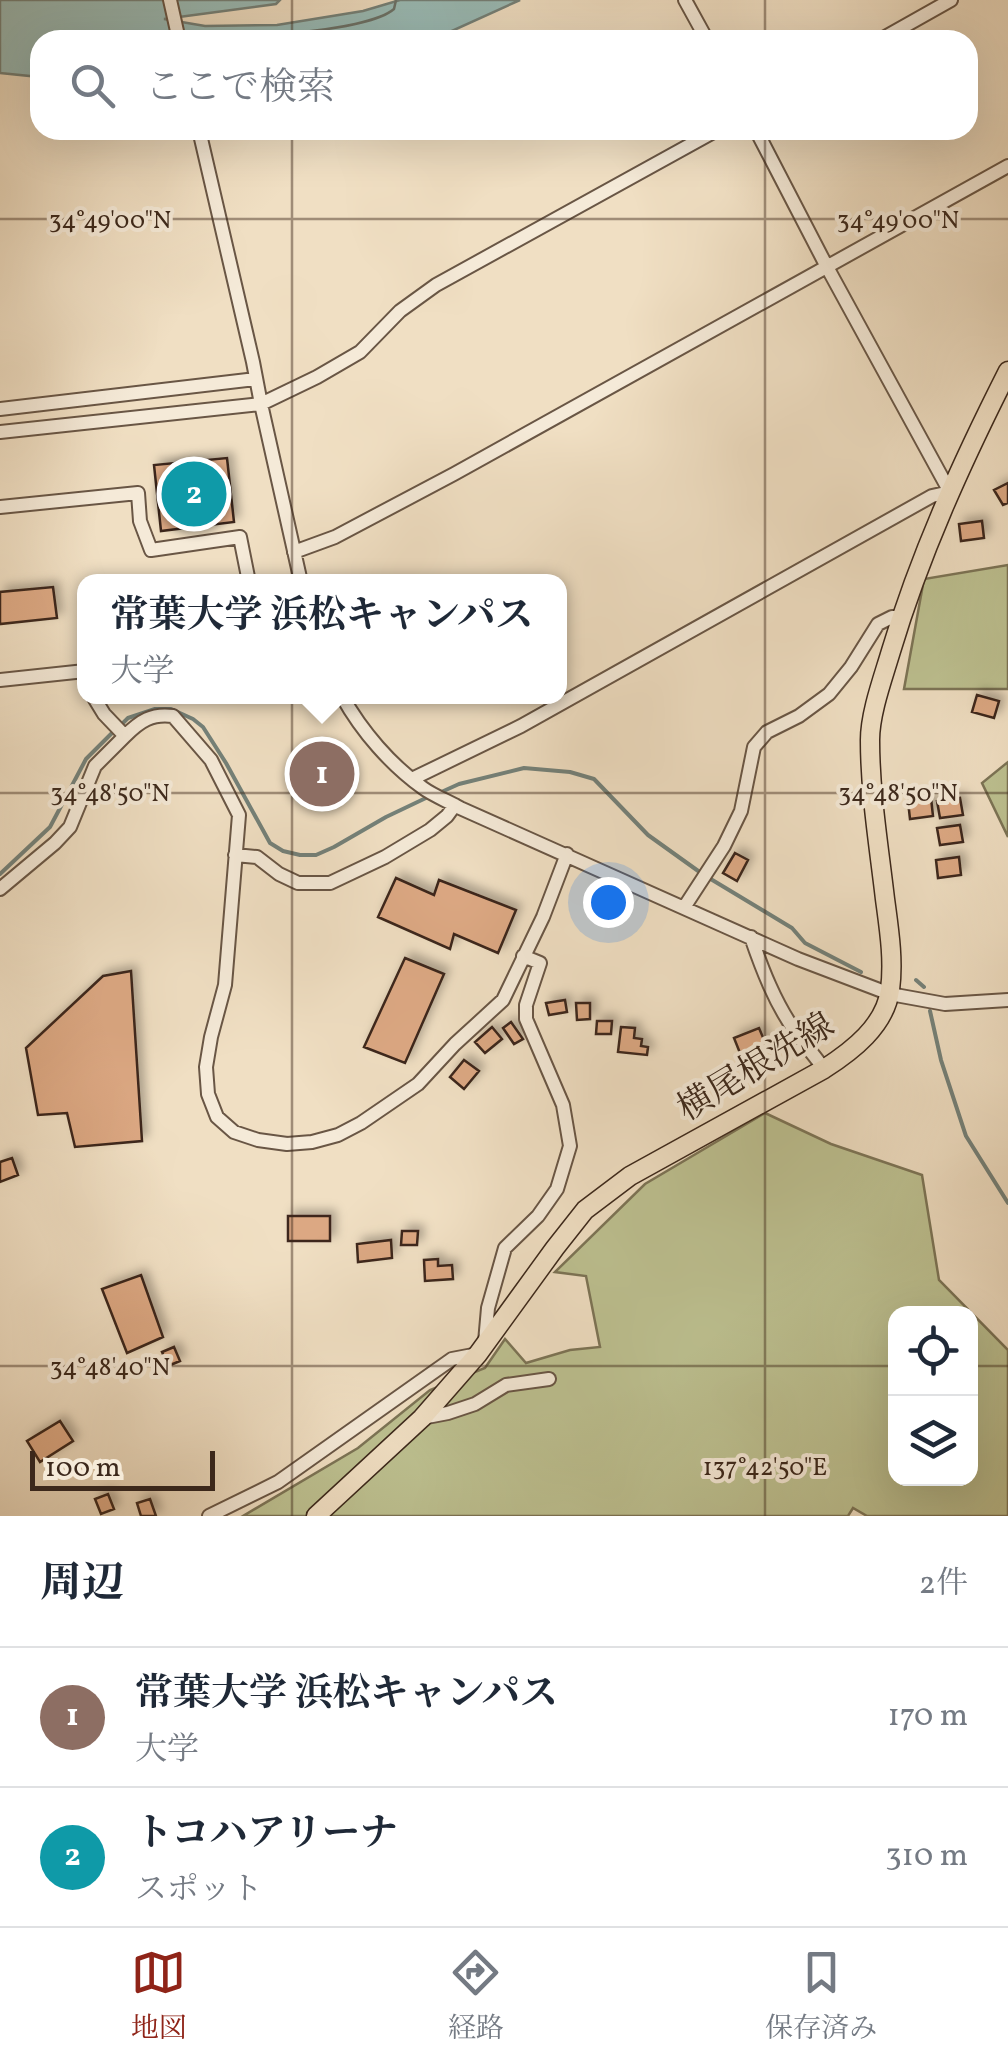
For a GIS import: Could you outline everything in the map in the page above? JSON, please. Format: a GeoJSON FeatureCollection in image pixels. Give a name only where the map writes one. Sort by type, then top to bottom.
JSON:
{"type":"FeatureCollection","features":[{"type":"Feature","properties":{"kind":"main road"},"geometry":{"type":"LineString","coordinates":[[890,994],[891,950],[870,736],[901,617],[950,492],[1008,371]]}},
{"type":"Feature","properties":{"kind":"main road","name":"横尾根洗線"},"geometry":{"type":"LineString","coordinates":[[316,1516],[422,1418],[482,1348],[585,1210],[630,1176],[852,1050],[876,1024],[890,994]]}},
{"type":"Feature","properties":{"kind":"street"},"geometry":{"type":"LineString","coordinates":[[170,0],[176,30]]}},
{"type":"Feature","properties":{"kind":"street"},"geometry":{"type":"LineString","coordinates":[[685,0],[702,30]]}},
{"type":"Feature","properties":{"kind":"street"},"geometry":{"type":"LineString","coordinates":[[898,30],[951,0]]}},
{"type":"Feature","properties":{"kind":"street"},"geometry":{"type":"LineString","coordinates":[[200,140],[299,574]]}},
{"type":"Feature","properties":{"kind":"street"},"geometry":{"type":"LineString","coordinates":[[0,432],[260,404],[360,352],[400,311],[436,285],[699,140]]}},
{"type":"Feature","properties":{"kind":"street"},"geometry":{"type":"LineString","coordinates":[[567,700],[932,496],[950,492],[761,140]]}},
{"type":"Feature","properties":{"kind":"street"},"geometry":{"type":"LineString","coordinates":[[294,552],[335,538],[1008,166]]}},
{"type":"Feature","properties":{"kind":"street"},"geometry":{"type":"LineString","coordinates":[[0,408],[256,379]]}},
{"type":"Feature","properties":{"kind":"street"},"geometry":{"type":"LineString","coordinates":[[0,507],[138,493],[140,521],[151,550],[240,538],[248,574]]}},
{"type":"Feature","properties":{"kind":"street"},"geometry":{"type":"LineString","coordinates":[[685,906],[724,846],[741,811],[754,748],[767,732],[830,694],[878,624],[892,616],[901,617]]}},
{"type":"Feature","properties":{"kind":"street"},"geometry":{"type":"LineString","coordinates":[[0,680],[77,672]]}},
{"type":"Feature","properties":{"kind":"street"},"geometry":{"type":"LineString","coordinates":[[97,704],[122,733]]}},
{"type":"Feature","properties":{"kind":"street"},"geometry":{"type":"LineString","coordinates":[[347,704],[398,768],[427,791],[455,805],[798,958],[890,994],[946,1004],[1008,1000]]}},
{"type":"Feature","properties":{"kind":"street"},"geometry":{"type":"LineString","coordinates":[[412,779],[559,704]]}},
{"type":"Feature","properties":{"kind":"street"},"geometry":{"type":"LineString","coordinates":[[0,890],[70,826],[96,766],[122,733],[160,714],[174,716],[211,760],[239,815],[224,985],[206,1067],[208,1094],[217,1117],[234,1132],[286,1144],[338,1135],[361,1123],[418,1084],[503,1000],[544,918],[568,854]]}},
{"type":"Feature","properties":{"kind":"street"},"geometry":{"type":"LineString","coordinates":[[234,855],[257,857],[279,874],[298,882],[330,883],[430,830],[455,805]]}},
{"type":"Feature","properties":{"kind":"street"},"geometry":{"type":"LineString","coordinates":[[751,937],[782,1009],[824,1069]]}},
{"type":"Feature","properties":{"kind":"street"},"geometry":{"type":"LineString","coordinates":[[209,1516],[278,1482],[452,1360],[482,1348],[488,1308],[505,1248],[538,1216],[557,1189],[570,1146],[563,1105],[526,1020],[526,1004],[540,963],[523,956]]}},
{"type":"Feature","properties":{"kind":"street"},"geometry":{"type":"LineString","coordinates":[[422,1418],[475,1404],[506,1385],[548,1379]]}},
{"type":"Feature","properties":{"kind":"green space"},"geometry":{"type":"Polygon","coordinates":[[[1008,565],[1008,689],[904,689],[924,579],[1008,565]]]}},
{"type":"Feature","properties":{"kind":"green space"},"geometry":{"type":"Polygon","coordinates":[[[1008,762],[1008,837],[982,783],[1008,762]]]}},
{"type":"Feature","properties":{"kind":"green space"},"geometry":{"type":"Polygon","coordinates":[[[765,1113],[831,1144],[922,1175],[939,1280],[965,1306],[888,1306],[888,1486],[978,1486],[978,1320],[1008,1350],[1008,1516],[867,1516],[853,1508],[848,1516],[243,1516],[358,1448],[430,1390],[485,1368],[505,1339],[526,1363],[570,1350],[600,1347],[586,1276],[555,1272],[645,1184],[765,1113]]]}},
{"type":"Feature","properties":{"kind":"water"},"geometry":{"type":"Polygon","coordinates":[[[0,0],[280,0],[276,4],[164,19],[205,26],[277,25],[363,11],[400,0],[520,0],[454,30],[30,30],[30,76],[0,73],[0,0]]]}},
{"type":"Feature","properties":{"kind":"building"},"geometry":{"type":"Polygon","coordinates":[[[227,458],[234,522],[161,531],[154,465],[227,458]]]}},
{"type":"Feature","properties":{"kind":"building"},"geometry":{"type":"Polygon","coordinates":[[[1008,483],[1008,503],[1003,505],[994,490],[1008,483]]]}},
{"type":"Feature","properties":{"kind":"building"},"geometry":{"type":"Polygon","coordinates":[[[982,521],[984,538],[961,541],[959,524],[982,521]]]}},
{"type":"Feature","properties":{"kind":"building"},"geometry":{"type":"Polygon","coordinates":[[[53,587],[57,618],[0,624],[0,592],[53,587]]]}},
{"type":"Feature","properties":{"kind":"building"},"geometry":{"type":"Polygon","coordinates":[[[977,695],[999,701],[994,718],[972,712],[977,695]]]}},
{"type":"Feature","properties":{"kind":"building"},"geometry":{"type":"Polygon","coordinates":[[[931,798],[933,816],[910,819],[908,801],[931,798]]]}},
{"type":"Feature","properties":{"kind":"building"},"geometry":{"type":"Polygon","coordinates":[[[960,798],[963,815],[940,818],[937,801],[960,798]]]}},
{"type":"Feature","properties":{"kind":"building"},"geometry":{"type":"Polygon","coordinates":[[[960,825],[963,842],[940,845],[937,828],[960,825]]]}},
{"type":"Feature","properties":{"kind":"building"},"geometry":{"type":"Polygon","coordinates":[[[735,853],[748,860],[737,881],[723,873],[735,853]]]}},
{"type":"Feature","properties":{"kind":"building"},"geometry":{"type":"Polygon","coordinates":[[[959,857],[961,875],[938,878],[936,860],[959,857]]]}},
{"type":"Feature","properties":{"kind":"building"},"geometry":{"type":"Polygon","coordinates":[[[396,878],[434,895],[439,880],[516,910],[498,953],[454,934],[450,949],[378,917],[396,878]]]}},
{"type":"Feature","properties":{"kind":"building"},"geometry":{"type":"Polygon","coordinates":[[[405,958],[444,974],[405,1063],[364,1047],[405,958]]]}},
{"type":"Feature","properties":{"kind":"building"},"geometry":{"type":"Polygon","coordinates":[[[131,971],[142,1141],[75,1147],[67,1113],[38,1115],[26,1048],[103,976],[131,971]]]}},
{"type":"Feature","properties":{"kind":"building"},"geometry":{"type":"Polygon","coordinates":[[[565,1000],[567,1012],[549,1015],[546,1003],[565,1000]]]}},
{"type":"Feature","properties":{"kind":"building"},"geometry":{"type":"Polygon","coordinates":[[[576,1003],[590,1003],[590,1019],[577,1020],[576,1003]]]}},
{"type":"Feature","properties":{"kind":"building"},"geometry":{"type":"Polygon","coordinates":[[[597,1021],[612,1021],[611,1034],[596,1034],[597,1021]]]}},
{"type":"Feature","properties":{"kind":"building"},"geometry":{"type":"Polygon","coordinates":[[[511,1022],[523,1039],[514,1044],[503,1028],[511,1022]]]}},
{"type":"Feature","properties":{"kind":"building"},"geometry":{"type":"Polygon","coordinates":[[[492,1027],[502,1039],[485,1053],[475,1042],[492,1027]]]}},
{"type":"Feature","properties":{"kind":"building"},"geometry":{"type":"Polygon","coordinates":[[[621,1027],[635,1028],[634,1038],[642,1039],[641,1046],[648,1047],[647,1055],[618,1052],[621,1027]]]}},
{"type":"Feature","properties":{"kind":"building"},"geometry":{"type":"Polygon","coordinates":[[[759,1028],[767,1047],[742,1058],[734,1038],[759,1028]]]}},
{"type":"Feature","properties":{"kind":"building"},"geometry":{"type":"Polygon","coordinates":[[[464,1060],[479,1071],[464,1089],[450,1077],[464,1060]]]}},
{"type":"Feature","properties":{"kind":"building"},"geometry":{"type":"Polygon","coordinates":[[[12,1158],[18,1175],[0,1182],[0,1162],[12,1158]]]}},
{"type":"Feature","properties":{"kind":"building"},"geometry":{"type":"Polygon","coordinates":[[[288,1216],[330,1216],[330,1241],[288,1241],[288,1216]]]}},
{"type":"Feature","properties":{"kind":"building"},"geometry":{"type":"Polygon","coordinates":[[[402,1231],[418,1231],[417,1245],[401,1245],[402,1231]]]}},
{"type":"Feature","properties":{"kind":"building"},"geometry":{"type":"Polygon","coordinates":[[[391,1240],[392,1258],[358,1262],[357,1244],[391,1240]]]}},
{"type":"Feature","properties":{"kind":"building"},"geometry":{"type":"Polygon","coordinates":[[[438,1259],[438,1266],[452,1265],[453,1279],[425,1281],[424,1260],[438,1259]]]}},
{"type":"Feature","properties":{"kind":"building"},"geometry":{"type":"Polygon","coordinates":[[[141,1275],[163,1337],[127,1353],[102,1289],[141,1275]]]}},
{"type":"Feature","properties":{"kind":"building"},"geometry":{"type":"Polygon","coordinates":[[[174,1347],[180,1361],[168,1366],[162,1352],[174,1347]]]}},
{"type":"Feature","properties":{"kind":"building"},"geometry":{"type":"Polygon","coordinates":[[[60,1421],[73,1441],[40,1462],[27,1441],[60,1421]]]}},
{"type":"Feature","properties":{"kind":"building"},"geometry":{"type":"Polygon","coordinates":[[[108,1494],[114,1509],[101,1514],[95,1499],[108,1494]]]}},
{"type":"Feature","properties":{"kind":"building"},"geometry":{"type":"Polygon","coordinates":[[[150,1499],[156,1516],[141,1516],[137,1503],[150,1499]]]}},
{"type":"Feature","properties":{"kind":"waterway"},"geometry":{"type":"LineString","coordinates":[[121,725],[128,718],[155,709],[171,709],[193,719],[203,727],[226,763],[270,843],[300,855],[316,855],[334,847],[428,797]]}},
{"type":"Feature","properties":{"kind":"waterway"},"geometry":{"type":"LineString","coordinates":[[0,874],[50,827],[86,759],[114,731]]}},
{"type":"Feature","properties":{"kind":"waterway"},"geometry":{"type":"LineString","coordinates":[[437,794],[459,784],[524,768],[570,772],[594,779],[648,835],[701,873]]}},
{"type":"Feature","properties":{"kind":"waterway"},"geometry":{"type":"LineString","coordinates":[[709,878],[792,928],[805,943],[861,972]]}},
{"type":"Feature","properties":{"kind":"waterway"},"geometry":{"type":"LineString","coordinates":[[916,980],[924,987]]}},
{"type":"Feature","properties":{"kind":"waterway"},"geometry":{"type":"LineString","coordinates":[[930,1011],[966,1136],[1008,1203]]}},
{"type":"Feature","properties":{"kind":"place","name":"トコハアリーナ"},"geometry":{"type":"Point","coordinates":[194,494]}},
{"type":"Feature","properties":{"kind":"place","name":"常葉大学 浜松キャンパス"},"geometry":{"type":"Point","coordinates":[322,774]}}]}
